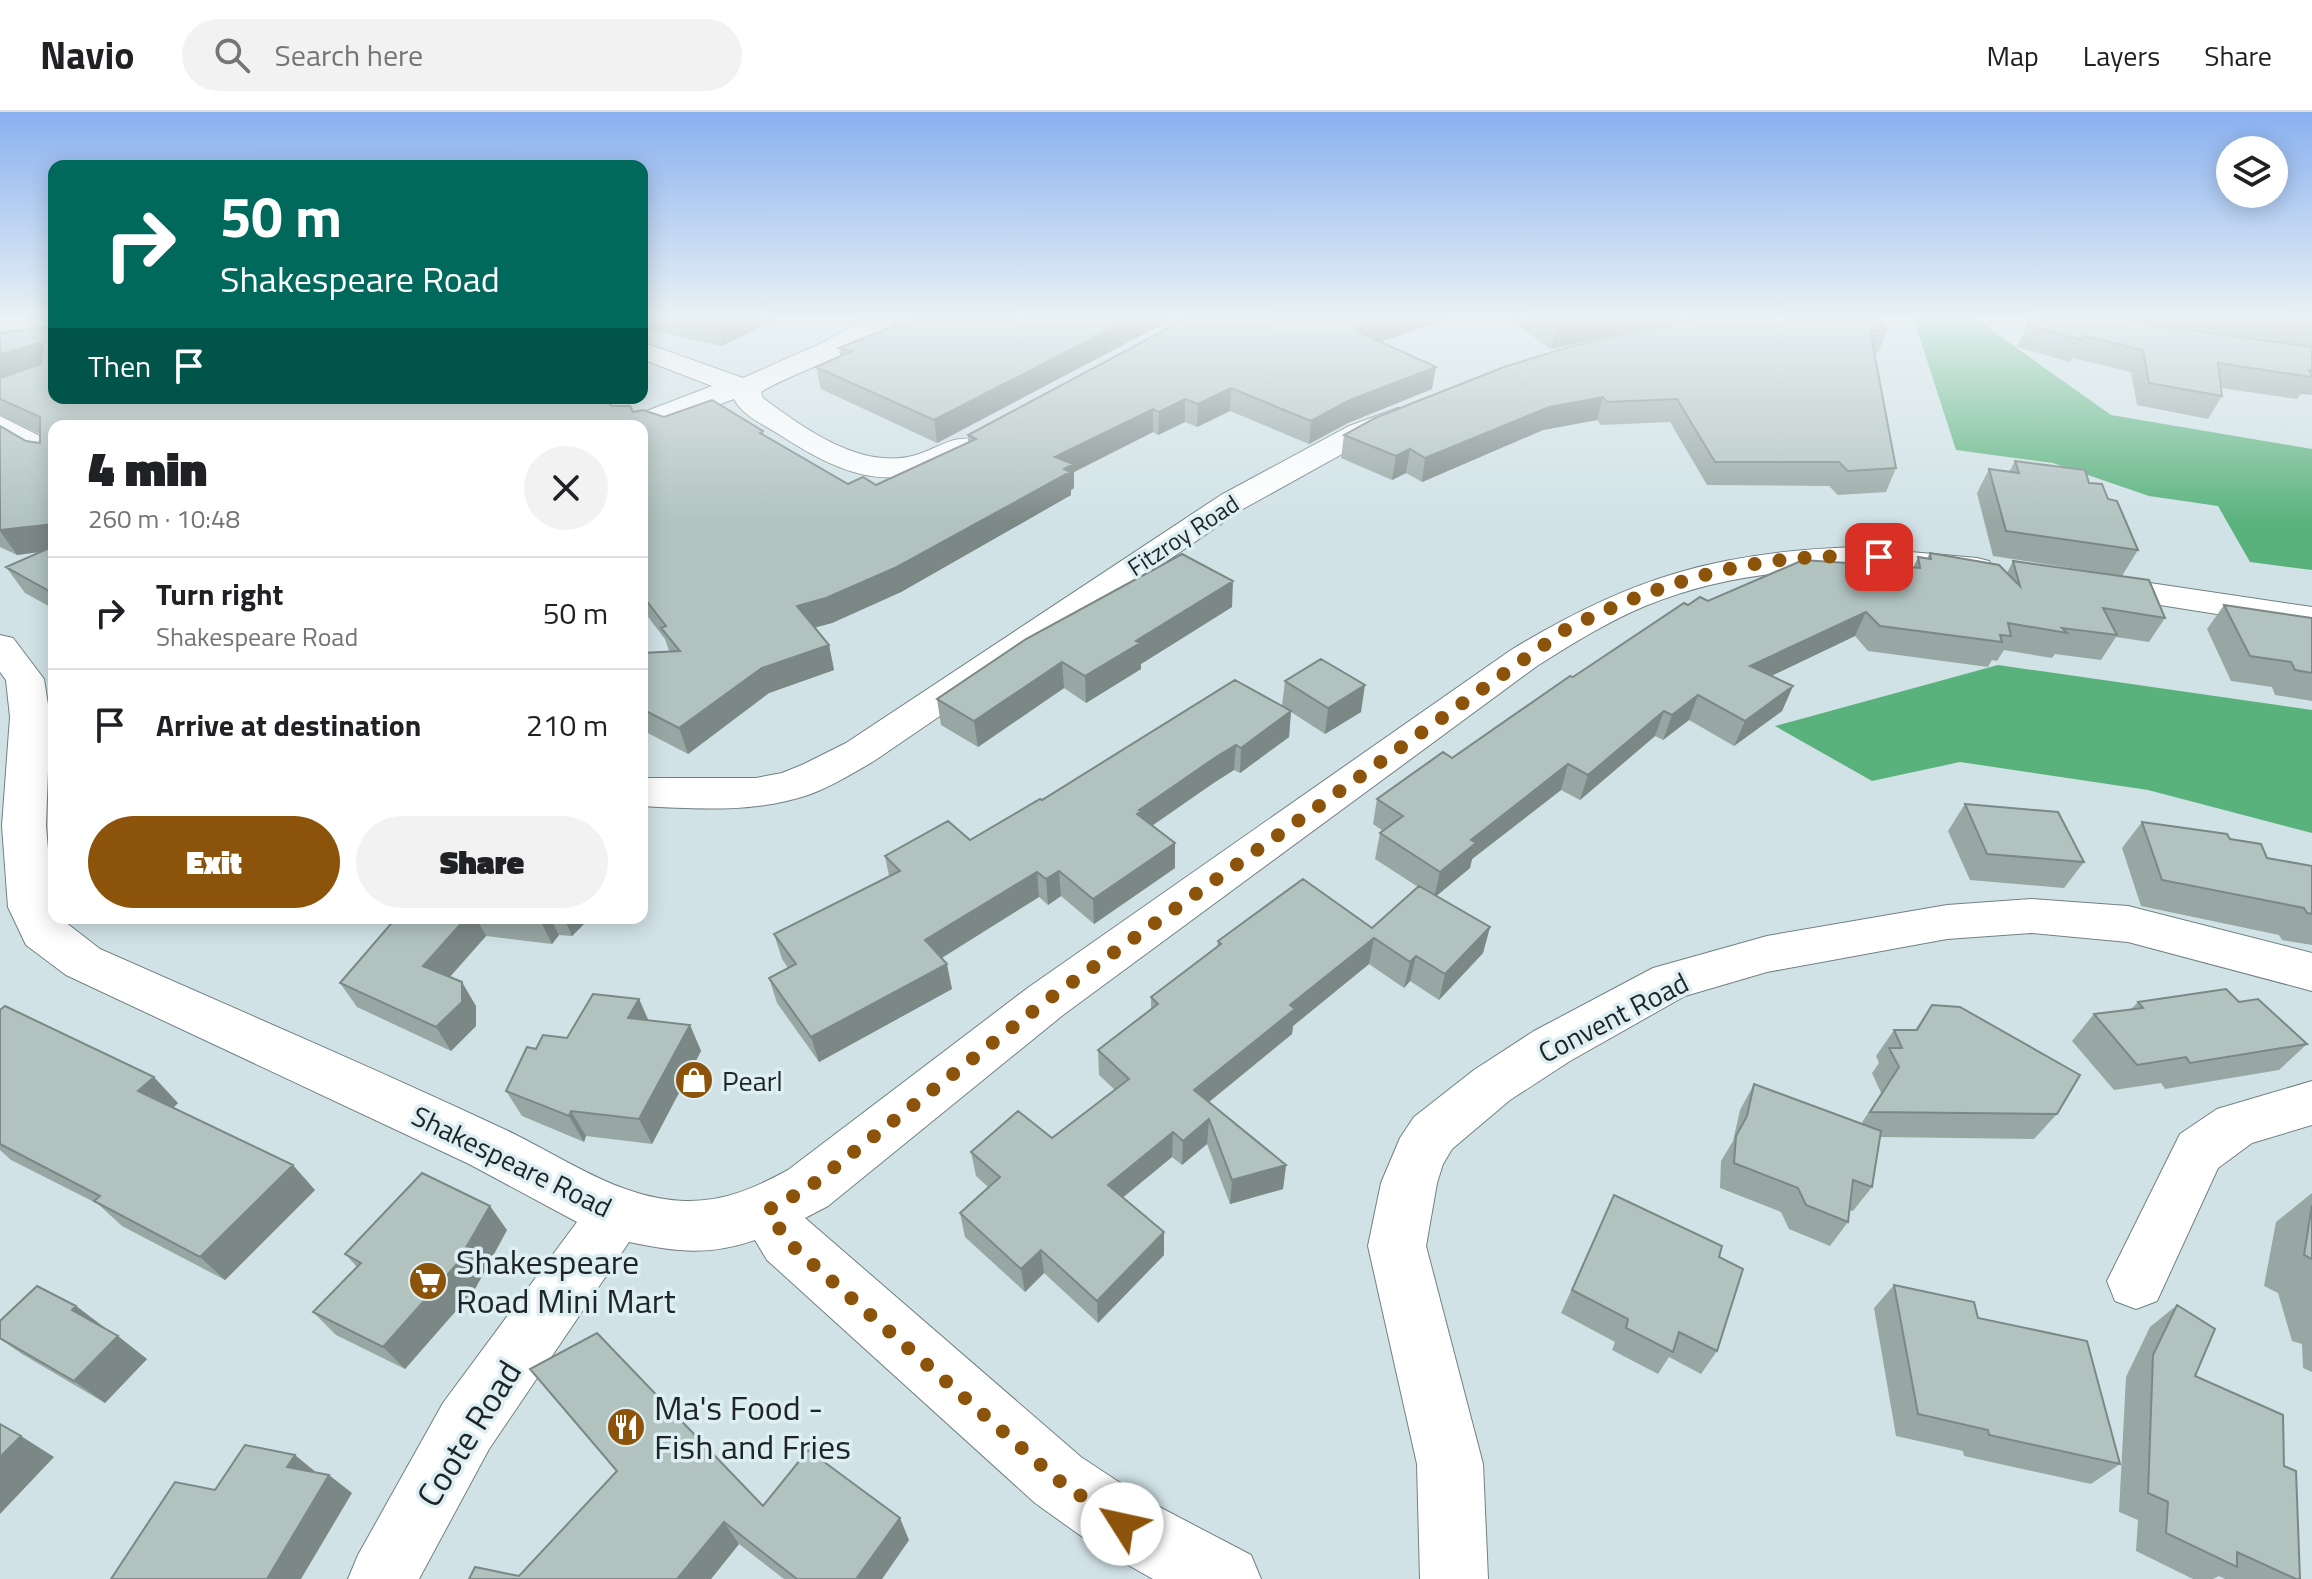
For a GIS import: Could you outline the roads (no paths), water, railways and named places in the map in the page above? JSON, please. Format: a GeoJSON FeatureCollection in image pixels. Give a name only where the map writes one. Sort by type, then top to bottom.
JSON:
{"type":"FeatureCollection","features":[{"type":"Feature","properties":{"kind":"street"},"geometry":{"type":"LineString","coordinates":[[737,385],[746,389]]}},
{"type":"Feature","properties":{"kind":"street"},"geometry":{"type":"LineString","coordinates":[[648,420],[715,394],[752,385]]}},
{"type":"Feature","properties":{"kind":"street"},"geometry":{"type":"LineString","coordinates":[[746,389],[749,402],[757,408],[866,469],[895,471],[921,467],[991,433]]}},
{"type":"Feature","properties":{"kind":"street","name":"Fitzroy Road"},"geometry":{"type":"LineString","coordinates":[[648,792],[748,792],[791,785],[817,775],[860,752],[1232,502],[1360,432],[1428,405]]}},
{"type":"Feature","properties":{"kind":"street"},"geometry":{"type":"LineString","coordinates":[[0,425],[48,452]]}},
{"type":"Feature","properties":{"kind":"street","name":"Shakespeare Road"},"geometry":{"type":"LineString","coordinates":[[0,646],[25,679],[30,717],[26,825],[31,907],[43,932],[83,962],[488,1147],[616,1214],[684,1227],[729,1223],[768,1210],[808,1188],[1046,1001],[1511,667],[1565,630],[1620,602],[1699,575],[1806,558],[1899,558],[2019,574]]}},
{"type":"Feature","properties":{"kind":"street"},"geometry":{"type":"LineString","coordinates":[[2065,581],[2312,618]]}},
{"type":"Feature","properties":{"kind":"street","name":"Convent Road"},"geometry":{"type":"LineString","coordinates":[[1454,1579],[1450,1464],[1397,1246],[1402,1213],[1419,1155],[1433,1133],[1492,1085],[1552,1046],[1670,981],[1767,954],[1947,922],[2031,916],[2128,924],[2312,972]]}},
{"type":"Feature","properties":{"kind":"street"},"geometry":{"type":"LineString","coordinates":[[2136,1281],[2199,1151],[2236,1125],[2312,1103]]}},
{"type":"Feature","properties":{"kind":"street"},"geometry":{"type":"LineString","coordinates":[[768,1210],[787,1241],[1058,1480],[1122,1524],[1227,1579]]}},
{"type":"Feature","properties":{"kind":"street","name":"Coote Road"},"geometry":{"type":"LineString","coordinates":[[382,1579],[466,1426],[616,1214]]}},
{"type":"Feature","properties":{"kind":"place","name":"Pearl"},"geometry":{"type":"Point","coordinates":[694,1080]}},
{"type":"Feature","properties":{"kind":"place","name":"Shakespeare Road Mini Mart"},"geometry":{"type":"Point","coordinates":[428,1281]}},
{"type":"Feature","properties":{"kind":"place","name":"Ma's Food - Fish and Fries"},"geometry":{"type":"Point","coordinates":[626,1427]}}]}
